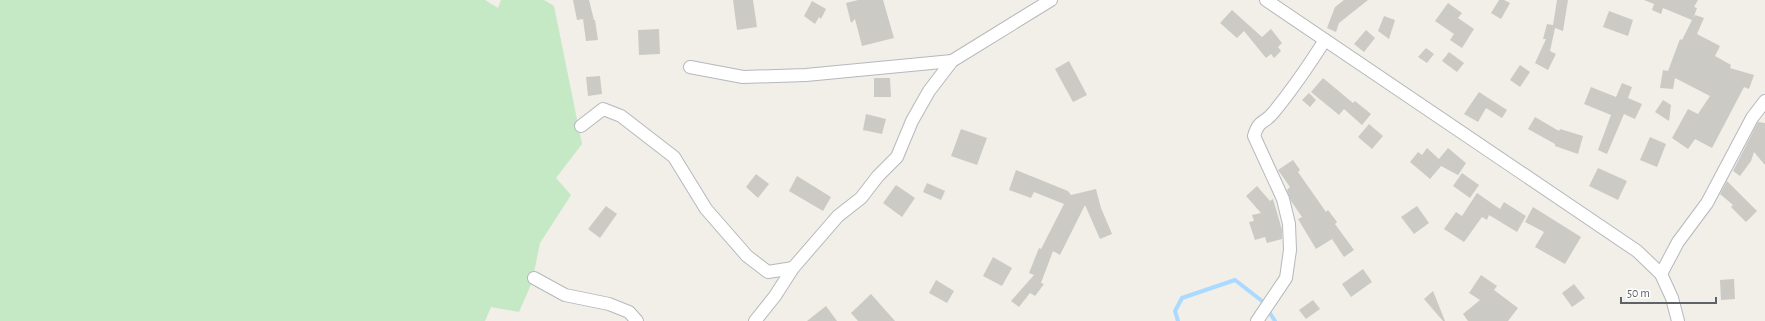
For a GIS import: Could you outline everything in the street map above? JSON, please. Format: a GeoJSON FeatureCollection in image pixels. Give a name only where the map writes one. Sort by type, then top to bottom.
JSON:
{"type":"FeatureCollection","features":[{"type":"Feature","properties":{"kind":"street"},"geometry":{"type":"LineString","coordinates":[[755,321],[775,296],[793,268],[838,216],[861,198],[878,176],[897,157],[912,121],[929,91],[952,61],[1051,0]]}},
{"type":"Feature","properties":{"kind":"street"},"geometry":{"type":"LineString","coordinates":[[1266,0],[1637,251],[1655,266],[1661,274],[1672,298],[1678,321]]}},
{"type":"Feature","properties":{"kind":"street"},"geometry":{"type":"LineString","coordinates":[[1257,321],[1286,278],[1290,250],[1289,224],[1283,199],[1254,136],[1257,125],[1272,114],[1308,67],[1325,40]]}},
{"type":"Feature","properties":{"kind":"street"},"geometry":{"type":"LineString","coordinates":[[690,67],[742,77],[806,75],[952,61]]}},
{"type":"Feature","properties":{"kind":"street"},"geometry":{"type":"LineString","coordinates":[[1661,274],[1678,242],[1707,203],[1752,118],[1765,101]]}},
{"type":"Feature","properties":{"kind":"street"},"geometry":{"type":"LineString","coordinates":[[581,126],[603,109],[621,116],[674,157],[706,208],[747,256],[768,272],[793,268]]}},
{"type":"Feature","properties":{"kind":"street"},"geometry":{"type":"LineString","coordinates":[[534,278],[565,295],[609,304],[629,312],[637,321]]}},
{"type":"Feature","properties":{"kind":"green space"},"geometry":{"type":"Polygon","coordinates":[[[0,0],[485,0],[498,8],[501,0],[544,0],[554,6],[582,144],[556,178],[571,195],[540,243],[532,282],[519,312],[491,307],[485,321],[0,321],[0,0]]]}},
{"type":"Feature","properties":{"kind":"building"},"geometry":{"type":"Polygon","coordinates":[[[573,0],[589,0],[595,20],[598,40],[586,41],[583,19],[577,20],[573,0]]]}},
{"type":"Feature","properties":{"kind":"building"},"geometry":{"type":"Polygon","coordinates":[[[733,0],[753,0],[757,27],[737,30],[733,0]]]}},
{"type":"Feature","properties":{"kind":"building"},"geometry":{"type":"Polygon","coordinates":[[[858,0],[883,0],[894,38],[862,46],[855,19],[851,23],[846,3],[858,0]]]}},
{"type":"Feature","properties":{"kind":"building"},"geometry":{"type":"Polygon","coordinates":[[[1344,0],[1368,0],[1339,23],[1336,32],[1327,28],[1335,7],[1344,0]]]}},
{"type":"Feature","properties":{"kind":"building"},"geometry":{"type":"Polygon","coordinates":[[[1499,0],[1504,0],[1510,3],[1501,19],[1491,13],[1499,0]]]}},
{"type":"Feature","properties":{"kind":"building"},"geometry":{"type":"Polygon","coordinates":[[[1557,0],[1568,0],[1563,31],[1555,28],[1550,51],[1556,54],[1548,70],[1535,63],[1546,39],[1543,39],[1547,24],[1553,25],[1557,0]]]}},
{"type":"Feature","properties":{"kind":"building"},"geometry":{"type":"Polygon","coordinates":[[[1644,0],[1698,0],[1694,7],[1697,8],[1693,19],[1695,15],[1704,18],[1697,34],[1720,46],[1715,56],[1731,65],[1730,68],[1754,75],[1749,89],[1744,87],[1712,148],[1695,139],[1688,149],[1672,138],[1688,109],[1698,114],[1710,96],[1675,78],[1673,89],[1660,88],[1663,70],[1668,71],[1680,39],[1682,40],[1692,20],[1663,8],[1661,14],[1652,10],[1654,4],[1644,0]]]}},
{"type":"Feature","properties":{"kind":"building"},"geometry":{"type":"Polygon","coordinates":[[[812,1],[826,9],[821,19],[819,17],[815,24],[804,16],[812,1]]]}},
{"type":"Feature","properties":{"kind":"building"},"geometry":{"type":"Polygon","coordinates":[[[1448,3],[1462,13],[1458,18],[1474,29],[1462,48],[1450,40],[1454,34],[1435,21],[1448,3]]]}},
{"type":"Feature","properties":{"kind":"building"},"geometry":{"type":"Polygon","coordinates":[[[1232,10],[1262,37],[1271,29],[1282,43],[1278,47],[1281,51],[1274,58],[1271,54],[1266,58],[1244,31],[1237,38],[1220,23],[1232,10]]]}},
{"type":"Feature","properties":{"kind":"building"},"geometry":{"type":"Polygon","coordinates":[[[1609,11],[1633,20],[1628,36],[1603,27],[1609,11]]]}},
{"type":"Feature","properties":{"kind":"building"},"geometry":{"type":"Polygon","coordinates":[[[1384,16],[1395,20],[1389,39],[1378,31],[1384,16]]]}},
{"type":"Feature","properties":{"kind":"building"},"geometry":{"type":"Polygon","coordinates":[[[659,29],[660,54],[639,55],[638,30],[659,29]]]}},
{"type":"Feature","properties":{"kind":"building"},"geometry":{"type":"Polygon","coordinates":[[[1366,30],[1375,38],[1364,52],[1354,44],[1366,30]]]}},
{"type":"Feature","properties":{"kind":"building"},"geometry":{"type":"Polygon","coordinates":[[[1426,48],[1434,54],[1427,63],[1418,57],[1426,48]]]}},
{"type":"Feature","properties":{"kind":"building"},"geometry":{"type":"Polygon","coordinates":[[[1449,52],[1464,63],[1457,72],[1442,61],[1449,52]]]}},
{"type":"Feature","properties":{"kind":"building"},"geometry":{"type":"Polygon","coordinates":[[[1069,61],[1087,95],[1073,102],[1055,69],[1069,61]]]}},
{"type":"Feature","properties":{"kind":"building"},"geometry":{"type":"Polygon","coordinates":[[[1520,65],[1530,72],[1520,87],[1510,80],[1520,65]]]}},
{"type":"Feature","properties":{"kind":"building"},"geometry":{"type":"Polygon","coordinates":[[[600,76],[602,94],[588,96],[586,77],[600,76]]]}},
{"type":"Feature","properties":{"kind":"building"},"geometry":{"type":"Polygon","coordinates":[[[874,78],[890,78],[891,97],[874,97],[874,78]]]}},
{"type":"Feature","properties":{"kind":"building"},"geometry":{"type":"Polygon","coordinates":[[[1323,78],[1353,103],[1355,101],[1371,114],[1362,125],[1344,109],[1339,115],[1311,92],[1323,78]]]}},
{"type":"Feature","properties":{"kind":"building"},"geometry":{"type":"Polygon","coordinates":[[[1622,83],[1632,87],[1628,98],[1642,104],[1635,119],[1624,114],[1607,154],[1598,150],[1611,115],[1584,104],[1591,87],[1616,97],[1622,83]]]}},
{"type":"Feature","properties":{"kind":"building"},"geometry":{"type":"Polygon","coordinates":[[[1479,92],[1507,110],[1502,118],[1486,108],[1478,122],[1464,114],[1479,92]]]}},
{"type":"Feature","properties":{"kind":"building"},"geometry":{"type":"Polygon","coordinates":[[[1309,93],[1316,100],[1310,107],[1302,100],[1309,93]]]}},
{"type":"Feature","properties":{"kind":"building"},"geometry":{"type":"Polygon","coordinates":[[[1663,100],[1671,105],[1669,121],[1655,112],[1663,100]]]}},
{"type":"Feature","properties":{"kind":"building"},"geometry":{"type":"Polygon","coordinates":[[[866,114],[886,119],[882,134],[863,130],[866,114]]]}},
{"type":"Feature","properties":{"kind":"building"},"geometry":{"type":"Polygon","coordinates":[[[1535,117],[1559,131],[1560,129],[1583,136],[1578,154],[1555,146],[1555,144],[1528,129],[1535,117]]]}},
{"type":"Feature","properties":{"kind":"building"},"geometry":{"type":"Polygon","coordinates":[[[1758,122],[1765,123],[1765,165],[1754,152],[1751,161],[1740,176],[1733,171],[1758,122]]]}},
{"type":"Feature","properties":{"kind":"building"},"geometry":{"type":"Polygon","coordinates":[[[1369,124],[1383,136],[1372,149],[1358,137],[1369,124]]]}},
{"type":"Feature","properties":{"kind":"building"},"geometry":{"type":"Polygon","coordinates":[[[961,129],[987,138],[977,165],[951,156],[961,129]]]}},
{"type":"Feature","properties":{"kind":"building"},"geometry":{"type":"Polygon","coordinates":[[[1650,137],[1666,144],[1657,167],[1640,160],[1650,137]]]}},
{"type":"Feature","properties":{"kind":"building"},"geometry":{"type":"Polygon","coordinates":[[[1427,148],[1439,159],[1448,148],[1466,163],[1458,175],[1441,166],[1430,179],[1410,162],[1418,152],[1422,155],[1427,148]]]}},
{"type":"Feature","properties":{"kind":"building"},"geometry":{"type":"Polygon","coordinates":[[[1293,160],[1300,170],[1298,172],[1326,212],[1328,210],[1337,222],[1335,224],[1354,250],[1344,257],[1332,239],[1316,249],[1298,219],[1302,217],[1291,201],[1287,190],[1290,187],[1278,170],[1293,160]]]}},
{"type":"Feature","properties":{"kind":"building"},"geometry":{"type":"Polygon","coordinates":[[[1598,168],[1627,181],[1618,200],[1589,186],[1598,168]]]}},
{"type":"Feature","properties":{"kind":"building"},"geometry":{"type":"Polygon","coordinates":[[[1016,170],[1068,191],[1071,195],[1096,189],[1101,208],[1112,234],[1100,239],[1085,205],[1060,255],[1053,251],[1041,283],[1044,284],[1035,296],[1030,293],[1019,307],[1011,301],[1034,275],[1029,273],[1039,248],[1041,249],[1064,204],[1034,192],[1031,198],[1009,190],[1016,170]]]}},
{"type":"Feature","properties":{"kind":"building"},"geometry":{"type":"Polygon","coordinates":[[[1462,173],[1479,185],[1470,198],[1453,186],[1462,173]]]}},
{"type":"Feature","properties":{"kind":"building"},"geometry":{"type":"Polygon","coordinates":[[[756,174],[769,184],[758,198],[746,187],[756,174]]]}},
{"type":"Feature","properties":{"kind":"building"},"geometry":{"type":"Polygon","coordinates":[[[797,176],[831,197],[823,211],[789,191],[797,176]]]}},
{"type":"Feature","properties":{"kind":"building"},"geometry":{"type":"Polygon","coordinates":[[[1727,181],[1757,211],[1746,222],[1731,207],[1733,205],[1720,194],[1727,181]]]}},
{"type":"Feature","properties":{"kind":"building"},"geometry":{"type":"Polygon","coordinates":[[[927,183],[945,191],[941,200],[923,192],[927,183]]]}},
{"type":"Feature","properties":{"kind":"building"},"geometry":{"type":"Polygon","coordinates":[[[896,185],[915,198],[902,217],[883,203],[896,185]]]}},
{"type":"Feature","properties":{"kind":"building"},"geometry":{"type":"Polygon","coordinates":[[[1257,186],[1270,201],[1273,199],[1282,230],[1282,239],[1267,243],[1265,237],[1255,240],[1249,222],[1254,221],[1252,215],[1261,213],[1246,196],[1257,186]]]}},
{"type":"Feature","properties":{"kind":"building"},"geometry":{"type":"Polygon","coordinates":[[[1477,193],[1500,209],[1504,202],[1526,216],[1517,232],[1489,215],[1487,220],[1482,217],[1464,242],[1444,229],[1456,212],[1462,216],[1477,193]]]}},
{"type":"Feature","properties":{"kind":"building"},"geometry":{"type":"Polygon","coordinates":[[[606,206],[617,214],[600,238],[588,229],[606,206]]]}},
{"type":"Feature","properties":{"kind":"building"},"geometry":{"type":"Polygon","coordinates":[[[1417,206],[1429,223],[1414,234],[1401,217],[1417,206]]]}},
{"type":"Feature","properties":{"kind":"building"},"geometry":{"type":"Polygon","coordinates":[[[1533,207],[1581,237],[1565,264],[1535,247],[1544,232],[1525,222],[1533,207]]]}},
{"type":"Feature","properties":{"kind":"building"},"geometry":{"type":"Polygon","coordinates":[[[993,257],[1012,268],[1002,286],[983,276],[993,257]]]}},
{"type":"Feature","properties":{"kind":"building"},"geometry":{"type":"Polygon","coordinates":[[[1363,269],[1372,282],[1351,297],[1342,284],[1363,269]]]}},
{"type":"Feature","properties":{"kind":"building"},"geometry":{"type":"Polygon","coordinates":[[[1481,275],[1497,286],[1494,290],[1518,308],[1508,321],[1468,321],[1463,314],[1480,300],[1469,293],[1481,275]]]}},
{"type":"Feature","properties":{"kind":"building"},"geometry":{"type":"Polygon","coordinates":[[[1734,279],[1735,299],[1721,300],[1720,280],[1734,279]]]}},
{"type":"Feature","properties":{"kind":"building"},"geometry":{"type":"Polygon","coordinates":[[[936,280],[954,291],[947,303],[929,293],[936,280]]]}},
{"type":"Feature","properties":{"kind":"building"},"geometry":{"type":"Polygon","coordinates":[[[1574,284],[1585,298],[1572,307],[1562,293],[1574,284]]]}},
{"type":"Feature","properties":{"kind":"building"},"geometry":{"type":"Polygon","coordinates":[[[1433,291],[1445,321],[1443,321],[1424,299],[1433,291]]]}},
{"type":"Feature","properties":{"kind":"building"},"geometry":{"type":"Polygon","coordinates":[[[871,294],[895,321],[858,321],[851,313],[871,294]]]}},
{"type":"Feature","properties":{"kind":"building"},"geometry":{"type":"Polygon","coordinates":[[[1313,300],[1320,309],[1306,319],[1299,310],[1313,300]]]}},
{"type":"Feature","properties":{"kind":"building"},"geometry":{"type":"Polygon","coordinates":[[[826,306],[837,321],[807,321],[826,306]]]}},
{"type":"Feature","properties":{"kind":"waterway"},"geometry":{"type":"LineString","coordinates":[[1178,321],[1175,311],[1182,298],[1235,280],[1262,301],[1275,321]]}}]}
